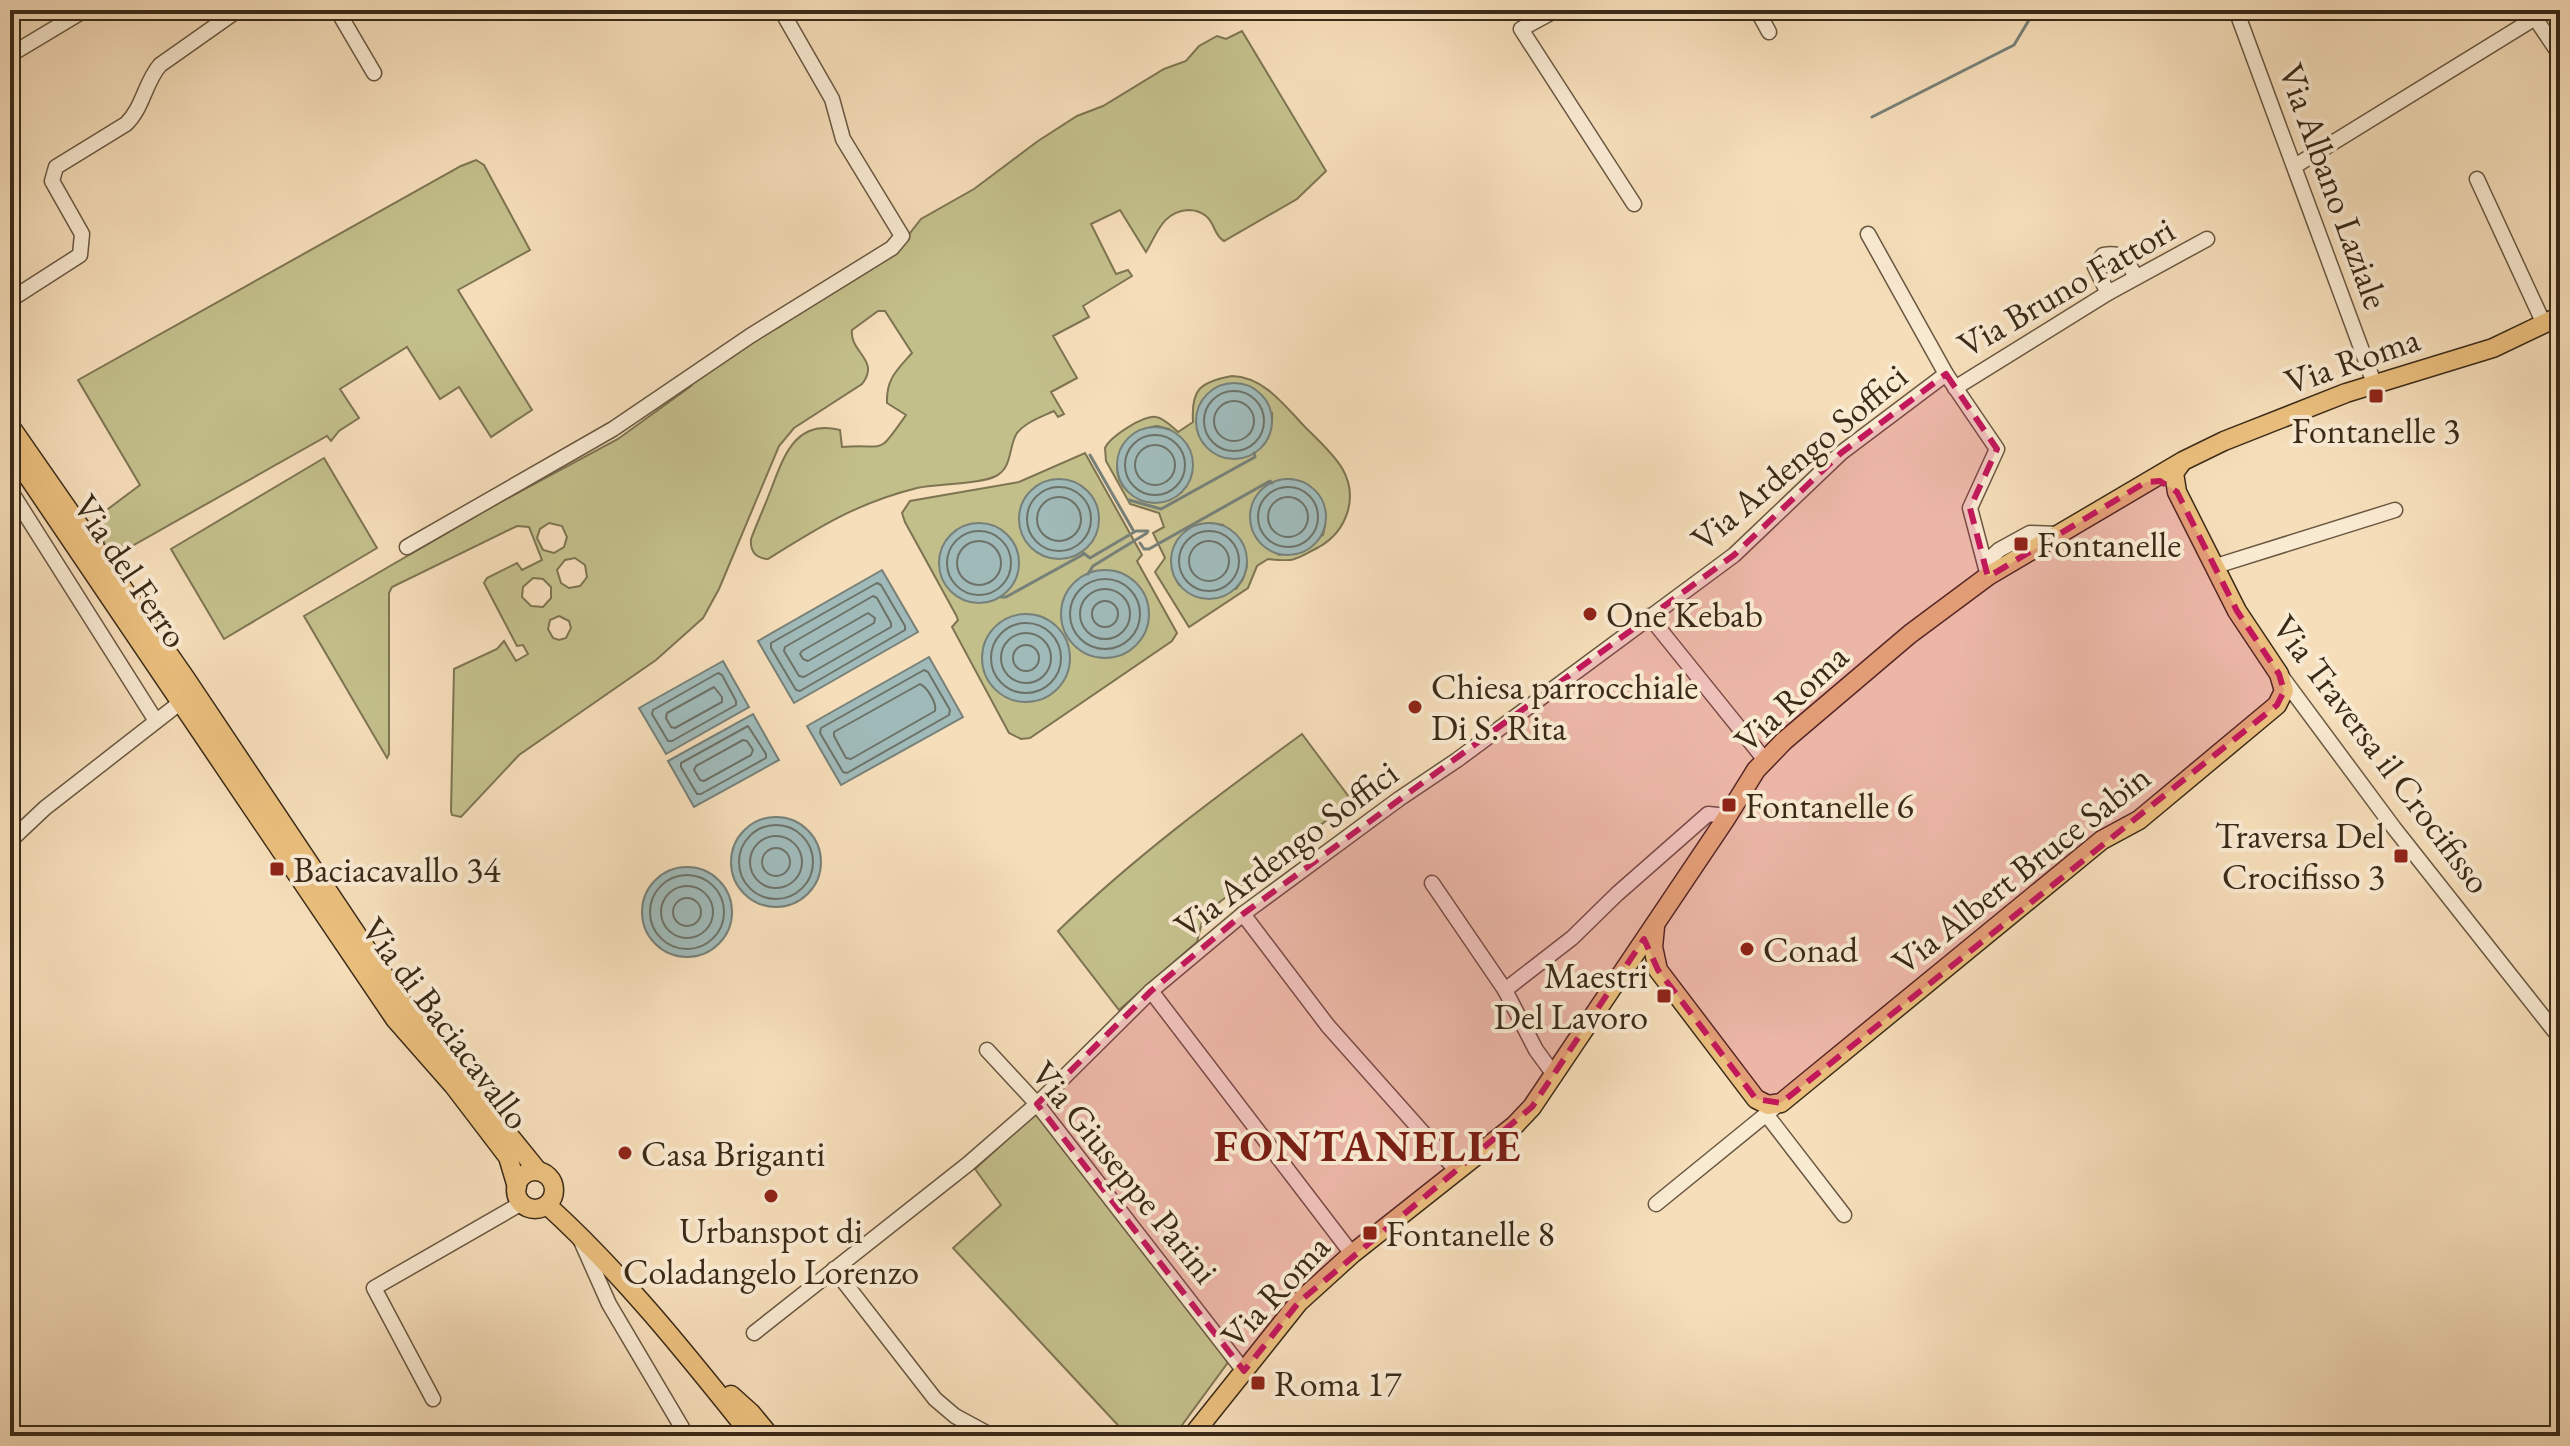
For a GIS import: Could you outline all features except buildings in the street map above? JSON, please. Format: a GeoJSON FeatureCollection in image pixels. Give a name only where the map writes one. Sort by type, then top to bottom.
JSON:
{"type":"FeatureCollection","features":[{"type":"Feature","properties":{"kind":"main road","name":"Via Roma"},"geometry":{"type":"LineString","coordinates":[[1192,1436],[1299,1302],[1352,1254],[1523,1117],[1555,1076],[1765,760],[1986,570],[2224,441],[2374,383],[2493,348],[2552,320]]}},
{"type":"Feature","properties":{"kind":"main road","name":"Via del Ferro"},"geometry":{"type":"LineString","coordinates":[[10,426],[190,701]]}},
{"type":"Feature","properties":{"kind":"main road","name":"Via del Ferro"},"geometry":{"type":"LineString","coordinates":[[10,450],[190,701]]}},
{"type":"Feature","properties":{"kind":"main road"},"geometry":{"type":"LineString","coordinates":[[2177,492],[2174,473],[2183,461]]}},
{"type":"Feature","properties":{"kind":"main road"},"geometry":{"type":"LineString","coordinates":[[2146,482],[2160,481],[2177,492]]}},
{"type":"Feature","properties":{"kind":"main road","name":"Via Traversa il Crocifisso"},"geometry":{"type":"LineString","coordinates":[[2177,492],[2237,611],[2279,674]]}},
{"type":"Feature","properties":{"kind":"main road"},"geometry":{"type":"LineString","coordinates":[[2277,705],[2284,691],[2279,674]]}},
{"type":"Feature","properties":{"kind":"main road","name":"Via di Baciacavallo"},"geometry":{"type":"LineString","coordinates":[[190,701],[406,1008],[538,1171],[547,1175],[554,1187],[547,1205]]}},
{"type":"Feature","properties":{"kind":"main road","name":"Via di Baciacavallo"},"geometry":{"type":"LineString","coordinates":[[190,701],[395,1019],[453,1085],[508,1157],[519,1195]]}},
{"type":"Feature","properties":{"kind":"main road","name":"Via Albert Bruce Sabin"},"geometry":{"type":"LineString","coordinates":[[1768,1105],[2102,840],[2139,820],[2277,705]]}},
{"type":"Feature","properties":{"kind":"main road"},"geometry":{"type":"LineString","coordinates":[[1658,970],[1653,956],[1653,938],[1661,913]]}},
{"type":"Feature","properties":{"kind":"main road"},"geometry":{"type":"LineString","coordinates":[[1617,979],[1640,965],[1658,970],[1768,1105]]}},
{"type":"Feature","properties":{"kind":"main road","name":"Via di Baciacavallo"},"geometry":{"type":"LineString","coordinates":[[519,1195],[524,1175],[538,1171]]}},
{"type":"Feature","properties":{"kind":"main road"},"geometry":{"type":"LineString","coordinates":[[519,1195],[533,1209],[547,1205],[578,1233],[692,1362],[752,1436]]}},
{"type":"Feature","properties":{"kind":"main road"},"geometry":{"type":"LineString","coordinates":[[692,1362],[737,1436]]}},
{"type":"Feature","properties":{"kind":"main road"},"geometry":{"type":"LineString","coordinates":[[692,1362],[751,1413],[770,1436]]}},
{"type":"Feature","properties":{"kind":"street"},"geometry":{"type":"LineString","coordinates":[[10,55],[85,10]]}},
{"type":"Feature","properties":{"kind":"street"},"geometry":{"type":"LineString","coordinates":[[10,300],[80,255],[82,234],[52,181],[56,167],[126,124],[160,65],[238,10]]}},
{"type":"Feature","properties":{"kind":"street"},"geometry":{"type":"LineString","coordinates":[[337,10],[374,73]]}},
{"type":"Feature","properties":{"kind":"street"},"geometry":{"type":"LineString","coordinates":[[407,547],[613,429],[750,336],[892,248],[902,236],[843,139],[832,99],[781,10]]}},
{"type":"Feature","properties":{"kind":"street"},"geometry":{"type":"LineString","coordinates":[[1556,10],[1521,29],[1634,204]]}},
{"type":"Feature","properties":{"kind":"street"},"geometry":{"type":"LineString","coordinates":[[1757,10],[1769,32]]}},
{"type":"Feature","properties":{"kind":"street","name":"Via Albano Laziale"},"geometry":{"type":"LineString","coordinates":[[2236,10],[2374,383]]}},
{"type":"Feature","properties":{"kind":"street"},"geometry":{"type":"LineString","coordinates":[[2295,166],[2548,10]]}},
{"type":"Feature","properties":{"kind":"street"},"geometry":{"type":"LineString","coordinates":[[2535,18],[2560,55]]}},
{"type":"Feature","properties":{"kind":"street"},"geometry":{"type":"LineString","coordinates":[[2477,179],[2552,320]]}},
{"type":"Feature","properties":{"kind":"street"},"geometry":{"type":"LineString","coordinates":[[1868,234],[1946,374],[1997,449],[1970,508],[1986,570]]}},
{"type":"Feature","properties":{"kind":"street","name":"Via Bruno Fattori"},"geometry":{"type":"LineString","coordinates":[[1955,388],[2108,293],[2207,239]]}},
{"type":"Feature","properties":{"kind":"street"},"geometry":{"type":"LineString","coordinates":[[2108,293],[2095,267],[2103,255],[2115,253],[2126,258],[2136,277]]}},
{"type":"Feature","properties":{"kind":"street","name":"Via Ardengo Soffici"},"geometry":{"type":"LineString","coordinates":[[754,1333],[968,1164],[1037,1104],[1151,991],[1243,914],[1734,555],[1841,453],[1946,374]]}},
{"type":"Feature","properties":{"kind":"street","name":"Via del Ferro"},"geometry":{"type":"LineString","coordinates":[[10,490],[156,721]]}},
{"type":"Feature","properties":{"kind":"street"},"geometry":{"type":"LineString","coordinates":[[2216,566],[2395,510]]}},
{"type":"Feature","properties":{"kind":"street"},"geometry":{"type":"LineString","coordinates":[[1649,616],[1765,760]]}},
{"type":"Feature","properties":{"kind":"street","name":"Via Traversa il Crocifisso"},"geometry":{"type":"LineString","coordinates":[[2279,674],[2394,828],[2560,1038]]}},
{"type":"Feature","properties":{"kind":"street","name":"Via del Ferro"},"geometry":{"type":"LineString","coordinates":[[10,841],[45,808],[156,721],[190,701]]}},
{"type":"Feature","properties":{"kind":"street"},"geometry":{"type":"LineString","coordinates":[[2277,705],[2291,702],[2308,713]]}},
{"type":"Feature","properties":{"kind":"street"},"geometry":{"type":"LineString","coordinates":[[1505,990],[1572,938],[1708,814],[1725,820]]}},
{"type":"Feature","properties":{"kind":"street"},"geometry":{"type":"LineString","coordinates":[[1432,883],[1505,990],[1536,1050],[1555,1076]]}},
{"type":"Feature","properties":{"kind":"street"},"geometry":{"type":"LineString","coordinates":[[1243,914],[1328,1026],[1457,1171]]}},
{"type":"Feature","properties":{"kind":"street"},"geometry":{"type":"LineString","coordinates":[[1151,991],[1352,1254]]}},
{"type":"Feature","properties":{"kind":"street","name":"Via Giuseppe Parini"},"geometry":{"type":"LineString","coordinates":[[987,1050],[1037,1104],[1244,1371]]}},
{"type":"Feature","properties":{"kind":"street"},"geometry":{"type":"LineString","coordinates":[[1656,1204],[1751,1126],[1759,1111],[1768,1105],[1844,1215]]}},
{"type":"Feature","properties":{"kind":"street"},"geometry":{"type":"LineString","coordinates":[[433,1399],[374,1288],[519,1195]]}},
{"type":"Feature","properties":{"kind":"street"},"geometry":{"type":"LineString","coordinates":[[578,1233],[609,1304],[687,1436]]}},
{"type":"Feature","properties":{"kind":"street"},"geometry":{"type":"LineString","coordinates":[[834,1269],[935,1399],[955,1416],[992,1436]]}},
{"type":"Feature","properties":{"kind":"highlighted area"},"geometry":{"type":"Polygon","coordinates":[[[1946,374],[1997,449],[1970,508],[1988,577],[2146,482],[2160,481],[2177,492],[2237,611],[2279,674],[2284,691],[2277,705],[1781,1103],[1756,1099],[1658,970],[1644,939],[1532,1107],[1299,1302],[1244,1371],[1037,1104],[1151,991],[1243,914],[1734,555],[1841,453],[1946,374]]]}},
{"type":"Feature","properties":{"kind":"shaded area"},"geometry":{"type":"Polygon","coordinates":[[[1242,31],[1326,171],[1297,199],[1224,241],[1209,219],[1193,210],[1179,212],[1166,219],[1146,252],[1120,210],[1091,224],[1116,274],[1128,270],[1132,276],[1083,306],[1089,317],[1053,336],[1077,378],[1051,392],[1064,414],[1058,417],[1054,411],[1021,429],[1014,438],[1008,462],[1001,472],[980,481],[917,488],[895,494],[839,517],[768,559],[754,553],[751,543],[753,533],[780,467],[801,436],[824,428],[840,430],[842,447],[880,446],[890,438],[906,415],[887,403],[887,395],[894,375],[912,353],[885,311],[878,311],[852,330],[852,338],[866,362],[867,376],[862,384],[794,428],[779,446],[719,589],[703,618],[656,660],[519,755],[461,817],[452,815],[451,811],[454,669],[497,649],[504,641],[516,661],[528,654],[523,645],[517,646],[484,583],[487,578],[517,563],[522,570],[542,560],[529,527],[517,526],[392,587],[389,593],[387,758],[304,616],[495,505],[618,439],[691,386],[694,380],[763,333],[779,327],[906,238],[921,219],[974,189],[1038,141],[1077,116],[1103,106],[1164,69],[1186,61],[1199,46],[1217,36],[1226,39],[1242,31]],[[549,523],[540,529],[537,538],[543,550],[554,553],[564,547],[567,537],[562,526],[549,523]],[[575,558],[565,560],[557,570],[561,583],[569,588],[580,586],[587,577],[585,565],[575,558]],[[533,578],[523,587],[522,597],[531,606],[543,607],[551,598],[551,587],[543,579],[533,578]],[[559,616],[550,620],[548,629],[553,638],[566,638],[571,628],[569,621],[559,616]]]}},
{"type":"Feature","properties":{"kind":"shaded area"},"geometry":{"type":"Polygon","coordinates":[[[476,160],[484,165],[530,250],[458,290],[532,410],[491,437],[459,387],[440,399],[407,347],[340,389],[359,418],[339,431],[331,441],[327,436],[132,546],[106,548],[96,518],[140,485],[78,380],[476,160]]]}},
{"type":"Feature","properties":{"kind":"shaded area"},"geometry":{"type":"Polygon","coordinates":[[[1232,376],[1254,381],[1264,387],[1325,446],[1347,479],[1350,502],[1343,523],[1329,540],[1295,559],[1268,559],[1257,566],[1248,588],[1189,627],[1155,572],[1165,558],[1153,533],[1164,527],[1159,513],[1130,504],[1106,461],[1105,448],[1113,438],[1150,417],[1162,419],[1178,432],[1193,422],[1194,402],[1199,389],[1212,381],[1232,376]],[[1272,413],[1205,445],[1228,457],[1245,454],[1268,435],[1272,413]],[[1152,427],[1130,442],[1120,456],[1117,469],[1120,481],[1128,491],[1138,498],[1152,501],[1182,492],[1169,429],[1152,427]],[[1290,479],[1273,483],[1260,491],[1254,503],[1254,512],[1262,542],[1280,555],[1323,535],[1325,526],[1319,500],[1307,487],[1290,479]],[[1210,523],[1198,526],[1181,537],[1172,554],[1174,574],[1179,585],[1236,589],[1247,566],[1223,525],[1210,523]]]}},
{"type":"Feature","properties":{"kind":"shaded area"},"geometry":{"type":"Polygon","coordinates":[[[1085,453],[1142,555],[1137,561],[1177,633],[1172,641],[1030,738],[1021,739],[1009,733],[952,627],[958,620],[956,615],[902,513],[910,501],[1019,482],[1085,453]]]}},
{"type":"Feature","properties":{"kind":"shaded area"},"geometry":{"type":"Polygon","coordinates":[[[324,458],[377,548],[224,639],[171,549],[324,458]]]}},
{"type":"Feature","properties":{"kind":"shaded area"},"geometry":{"type":"Polygon","coordinates":[[[1302,734],[1352,801],[1204,914],[1197,942],[1119,1010],[1058,931],[1146,853],[1302,734]]]}},
{"type":"Feature","properties":{"kind":"shaded area"},"geometry":{"type":"Polygon","coordinates":[[[1037,1112],[1229,1361],[1174,1436],[1128,1436],[953,1248],[1001,1205],[975,1169],[1037,1112]]]}},
{"type":"Feature","properties":{"kind":"water"},"geometry":{"type":"Polygon","coordinates":[[[1234,383],[1249,386],[1261,394],[1269,406],[1272,421],[1269,436],[1261,448],[1249,456],[1234,459],[1219,456],[1207,448],[1199,436],[1196,421],[1199,406],[1207,394],[1219,386],[1234,383]]]}},
{"type":"Feature","properties":{"kind":"water"},"geometry":{"type":"Polygon","coordinates":[[[1155,427],[1170,430],[1182,438],[1190,450],[1193,465],[1190,480],[1182,492],[1170,500],[1155,503],[1140,500],[1128,492],[1120,480],[1117,465],[1120,450],[1128,438],[1140,430],[1155,427]]]}},
{"type":"Feature","properties":{"kind":"water"},"geometry":{"type":"Polygon","coordinates":[[[1059,479],[1074,482],[1087,491],[1096,504],[1099,519],[1096,534],[1087,547],[1074,556],[1059,559],[1044,556],[1031,547],[1022,534],[1019,519],[1022,504],[1031,491],[1044,482],[1059,479]]]}},
{"type":"Feature","properties":{"kind":"water"},"geometry":{"type":"Polygon","coordinates":[[[1288,479],[1303,482],[1315,490],[1323,502],[1326,517],[1323,532],[1315,544],[1303,552],[1288,555],[1273,552],[1261,544],[1253,532],[1250,517],[1253,502],[1261,490],[1273,482],[1288,479]]]}},
{"type":"Feature","properties":{"kind":"water"},"geometry":{"type":"Polygon","coordinates":[[[979,523],[994,526],[1007,535],[1016,548],[1019,563],[1016,578],[1007,591],[994,600],[979,603],[964,600],[951,591],[942,578],[939,563],[942,548],[951,535],[964,526],[979,523]]]}},
{"type":"Feature","properties":{"kind":"water"},"geometry":{"type":"Polygon","coordinates":[[[1209,523],[1224,526],[1236,534],[1244,546],[1247,561],[1244,576],[1236,588],[1224,596],[1209,599],[1194,596],[1182,588],[1174,576],[1171,561],[1174,546],[1182,534],[1194,526],[1209,523]]]}},
{"type":"Feature","properties":{"kind":"water"},"geometry":{"type":"Polygon","coordinates":[[[882,570],[918,632],[794,703],[758,641],[882,570]]]}},
{"type":"Feature","properties":{"kind":"water"},"geometry":{"type":"Polygon","coordinates":[[[1105,570],[1122,574],[1136,583],[1145,597],[1149,614],[1145,631],[1136,645],[1122,654],[1105,658],[1088,654],[1074,645],[1065,631],[1061,614],[1065,597],[1074,583],[1088,574],[1105,570]]]}},
{"type":"Feature","properties":{"kind":"water"},"geometry":{"type":"Polygon","coordinates":[[[1026,614],[1043,618],[1057,627],[1066,641],[1070,658],[1066,675],[1057,689],[1043,698],[1026,702],[1009,698],[995,689],[986,675],[982,658],[986,641],[995,627],[1009,618],[1026,614]]]}},
{"type":"Feature","properties":{"kind":"water"},"geometry":{"type":"Polygon","coordinates":[[[929,657],[963,717],[841,785],[807,726],[929,657]]]}},
{"type":"Feature","properties":{"kind":"water"},"geometry":{"type":"Polygon","coordinates":[[[723,661],[749,707],[666,754],[639,708],[723,661]]]}},
{"type":"Feature","properties":{"kind":"water"},"geometry":{"type":"Polygon","coordinates":[[[753,714],[779,760],[694,807],[668,761],[753,714]]]}},
{"type":"Feature","properties":{"kind":"water"},"geometry":{"type":"Polygon","coordinates":[[[776,817],[801,825],[813,837],[821,862],[813,887],[801,899],[776,907],[751,899],[739,887],[731,862],[739,837],[751,825],[776,817]]]}},
{"type":"Feature","properties":{"kind":"water"},"geometry":{"type":"Polygon","coordinates":[[[687,867],[712,875],[724,887],[732,912],[724,937],[712,949],[687,957],[662,949],[650,937],[642,912],[650,887],[662,875],[687,867]]]}},
{"type":"Feature","properties":{"kind":"waterway"},"geometry":{"type":"LineString","coordinates":[[1872,117],[2014,45],[2035,10]]}},
{"type":"Feature","properties":{"kind":"waterway"},"geometry":{"type":"LineString","coordinates":[[1129,500],[1161,509],[1255,457],[1254,453]]}},
{"type":"Feature","properties":{"kind":"waterway"},"geometry":{"type":"LineString","coordinates":[[1090,455],[1133,530]]}},
{"type":"Feature","properties":{"kind":"waterway"},"geometry":{"type":"LineString","coordinates":[[1140,543],[1144,549],[1149,549],[1270,481],[1272,483]]}},
{"type":"Feature","properties":{"kind":"waterway"},"geometry":{"type":"LineString","coordinates":[[1082,552],[1090,558],[1136,531],[1148,531]]}},
{"type":"Feature","properties":{"kind":"waterway"},"geometry":{"type":"LineString","coordinates":[[1088,574],[1093,566],[1147,533]]}},
{"type":"Feature","properties":{"kind":"waterway"},"geometry":{"type":"LineString","coordinates":[[1001,597],[1084,554]]}},
{"type":"Feature","properties":{"kind":"place","name":"Fontanelle 3"},"geometry":{"type":"Point","coordinates":[2376,396]}},
{"type":"Feature","properties":{"kind":"place","name":"Fontanelle"},"geometry":{"type":"Point","coordinates":[2021,544]}},
{"type":"Feature","properties":{"kind":"place","name":"One Kebab"},"geometry":{"type":"Point","coordinates":[1590,614]}},
{"type":"Feature","properties":{"kind":"place","name":"Chiesa parrocchiale Di S. Rita"},"geometry":{"type":"Point","coordinates":[1415,707]}},
{"type":"Feature","properties":{"kind":"place","name":"Fontanelle 6"},"geometry":{"type":"Point","coordinates":[1729,805]}},
{"type":"Feature","properties":{"kind":"place","name":"Traversa Del Crocifisso 3"},"geometry":{"type":"Point","coordinates":[2401,856]}},
{"type":"Feature","properties":{"kind":"place","name":"Baciacavallo 34"},"geometry":{"type":"Point","coordinates":[277,869]}},
{"type":"Feature","properties":{"kind":"place","name":"Conad"},"geometry":{"type":"Point","coordinates":[1747,949]}},
{"type":"Feature","properties":{"kind":"place","name":"Maestri Del Lavoro"},"geometry":{"type":"Point","coordinates":[1664,996]}},
{"type":"Feature","properties":{"kind":"place","name":"Casa Briganti"},"geometry":{"type":"Point","coordinates":[625,1153]}},
{"type":"Feature","properties":{"kind":"place","name":"Urbanspot di Coladangelo Lorenzo"},"geometry":{"type":"Point","coordinates":[771,1196]}},
{"type":"Feature","properties":{"kind":"place","name":"Fontanelle 8"},"geometry":{"type":"Point","coordinates":[1370,1233]}},
{"type":"Feature","properties":{"kind":"place","name":"Roma 17"},"geometry":{"type":"Point","coordinates":[1258,1383]}},
{"type":"Feature","properties":{"kind":"district","name":"FONTANELLE"},"geometry":{"type":"Point","coordinates":[1368,1145]}}]}
